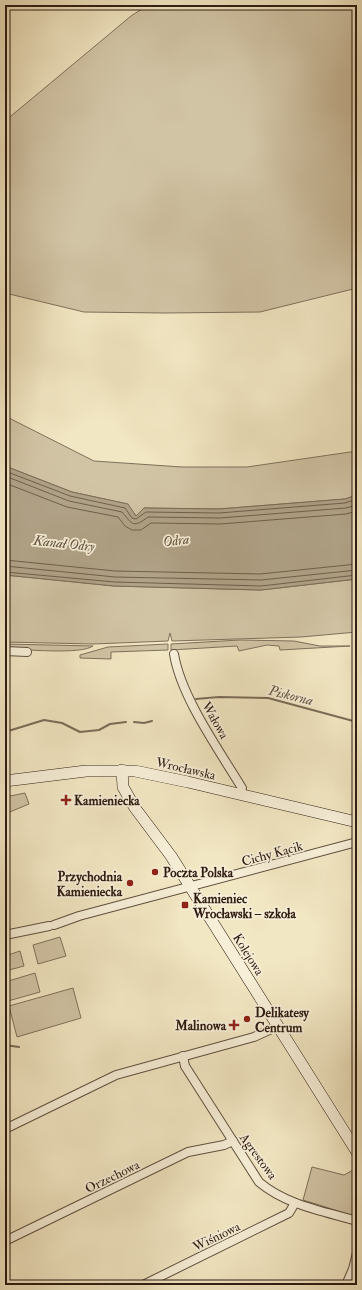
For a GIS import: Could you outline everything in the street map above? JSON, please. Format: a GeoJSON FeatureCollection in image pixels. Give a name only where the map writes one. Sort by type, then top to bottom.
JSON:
{"type":"FeatureCollection","features":[{"type":"Feature","properties":{"kind":"street"},"geometry":{"type":"LineString","coordinates":[[5,651],[27,652]]}},
{"type":"Feature","properties":{"kind":"street","name":"Wałowa"},"geometry":{"type":"LineString","coordinates":[[174,654],[176,667],[192,704],[242,788],[240,795]]}},
{"type":"Feature","properties":{"kind":"street","name":"Wrocławska"},"geometry":{"type":"LineString","coordinates":[[5,781],[86,770],[122,770],[150,774],[357,822]]}},
{"type":"Feature","properties":{"kind":"street","name":"Kolejowa"},"geometry":{"type":"LineString","coordinates":[[122,770],[123,787],[135,808],[171,856],[357,1152]]}},
{"type":"Feature","properties":{"kind":"street","name":"Cichy Kącik"},"geometry":{"type":"LineString","coordinates":[[5,935],[51,925],[190,886],[357,842]]}},
{"type":"Feature","properties":{"kind":"street"},"geometry":{"type":"LineString","coordinates":[[5,1129],[116,1075],[254,1037],[278,1026]]}},
{"type":"Feature","properties":{"kind":"street","name":"Agrestowa"},"geometry":{"type":"LineString","coordinates":[[182,1056],[185,1066],[260,1182],[273,1193],[295,1203],[357,1221]]}},
{"type":"Feature","properties":{"kind":"street","name":"Orzechowa"},"geometry":{"type":"LineString","coordinates":[[5,1241],[188,1152],[224,1145],[233,1141]]}},
{"type":"Feature","properties":{"kind":"street","name":"Wiśniowa"},"geometry":{"type":"LineString","coordinates":[[143,1285],[289,1213],[295,1203]]}},
{"type":"Feature","properties":{"kind":"street"},"geometry":{"type":"LineString","coordinates":[[346,1285],[353,1269],[357,1253]]}},
{"type":"Feature","properties":{"kind":"shaded area"},"geometry":{"type":"Polygon","coordinates":[[[148,5],[357,5],[357,288],[260,312],[84,312],[5,293],[5,121],[131,16],[148,5]]]}},
{"type":"Feature","properties":{"kind":"shaded area"},"geometry":{"type":"Polygon","coordinates":[[[5,416],[94,461],[182,467],[247,467],[357,451],[357,495],[345,499],[219,509],[144,508],[136,516],[127,504],[72,492],[5,466],[5,416]]]}},
{"type":"Feature","properties":{"kind":"shaded area"},"geometry":{"type":"Polygon","coordinates":[[[5,575],[114,586],[261,590],[357,579],[357,632],[301,637],[172,641],[170,633],[168,641],[93,644],[5,642],[5,575]]]}},
{"type":"Feature","properties":{"kind":"shaded area"},"geometry":{"type":"Polygon","coordinates":[[[240,640],[294,641],[320,646],[350,646],[280,650],[279,646],[267,645],[239,651],[237,646],[171,650],[171,644],[240,640]]]}},
{"type":"Feature","properties":{"kind":"shaded area"},"geometry":{"type":"Polygon","coordinates":[[[5,644],[93,646],[86,649],[51,651],[5,649],[5,644]]]}},
{"type":"Feature","properties":{"kind":"shaded area"},"geometry":{"type":"Polygon","coordinates":[[[168,644],[168,650],[111,652],[111,659],[80,658],[80,655],[108,647],[168,644]]]}},
{"type":"Feature","properties":{"kind":"shaded area"},"geometry":{"type":"Polygon","coordinates":[[[25,793],[29,804],[5,814],[5,797],[25,793]]]}},
{"type":"Feature","properties":{"kind":"shaded area"},"geometry":{"type":"Polygon","coordinates":[[[60,937],[66,956],[38,964],[33,945],[60,937]]]}},
{"type":"Feature","properties":{"kind":"shaded area"},"geometry":{"type":"Polygon","coordinates":[[[20,951],[24,966],[5,971],[5,956],[20,951]]]}},
{"type":"Feature","properties":{"kind":"shaded area"},"geometry":{"type":"Polygon","coordinates":[[[35,973],[40,992],[8,1001],[5,982],[35,973]]]}},
{"type":"Feature","properties":{"kind":"shaded area"},"geometry":{"type":"Polygon","coordinates":[[[73,988],[81,1018],[17,1037],[9,1006],[73,988]]]}},
{"type":"Feature","properties":{"kind":"shaded area"},"geometry":{"type":"Polygon","coordinates":[[[312,1167],[344,1175],[355,1169],[357,1172],[357,1217],[303,1200],[312,1167]]]}},
{"type":"Feature","properties":{"kind":"water"},"geometry":{"type":"Polygon","coordinates":[[[5,466],[72,492],[128,504],[136,516],[144,508],[219,509],[345,499],[357,495],[357,579],[261,590],[114,586],[5,575],[5,466]]]}},
{"type":"Feature","properties":{"kind":"waterway","name":"Piskorna"},"geometry":{"type":"LineString","coordinates":[[196,699],[219,697],[268,698],[357,722]]}},
{"type":"Feature","properties":{"kind":"waterway","name":"Piskorna"},"geometry":{"type":"LineString","coordinates":[[5,732],[44,720],[62,723],[80,732],[99,730],[110,724],[126,722]]}},
{"type":"Feature","properties":{"kind":"waterway","name":"Piskorna"},"geometry":{"type":"LineString","coordinates":[[134,722],[144,723],[152,721]]}},
{"type":"Feature","properties":{"kind":"waterway"},"geometry":{"type":"LineString","coordinates":[[5,1045],[19,1047]]}},
{"type":"Feature","properties":{"kind":"place","name":"Kamieniecka"},"geometry":{"type":"Point","coordinates":[66,800]}},
{"type":"Feature","properties":{"kind":"place","name":"Poczta Polska"},"geometry":{"type":"Point","coordinates":[155,872]}},
{"type":"Feature","properties":{"kind":"place","name":"Przychodnia Kamieniecka"},"geometry":{"type":"Point","coordinates":[130,883]}},
{"type":"Feature","properties":{"kind":"place","name":"Kamieniec Wrocławski – szkoła"},"geometry":{"type":"Point","coordinates":[185,905]}},
{"type":"Feature","properties":{"kind":"place","name":"Delikatesy Centrum"},"geometry":{"type":"Point","coordinates":[247,1019]}},
{"type":"Feature","properties":{"kind":"place","name":"Malinowa"},"geometry":{"type":"Point","coordinates":[234,1025]}},
{"type":"Feature","properties":{"kind":"water label","name":"Odra"},"geometry":{"type":"Point","coordinates":[176,540]}},
{"type":"Feature","properties":{"kind":"water label","name":"Kanał Odry"},"geometry":{"type":"Point","coordinates":[64,543]}}]}
